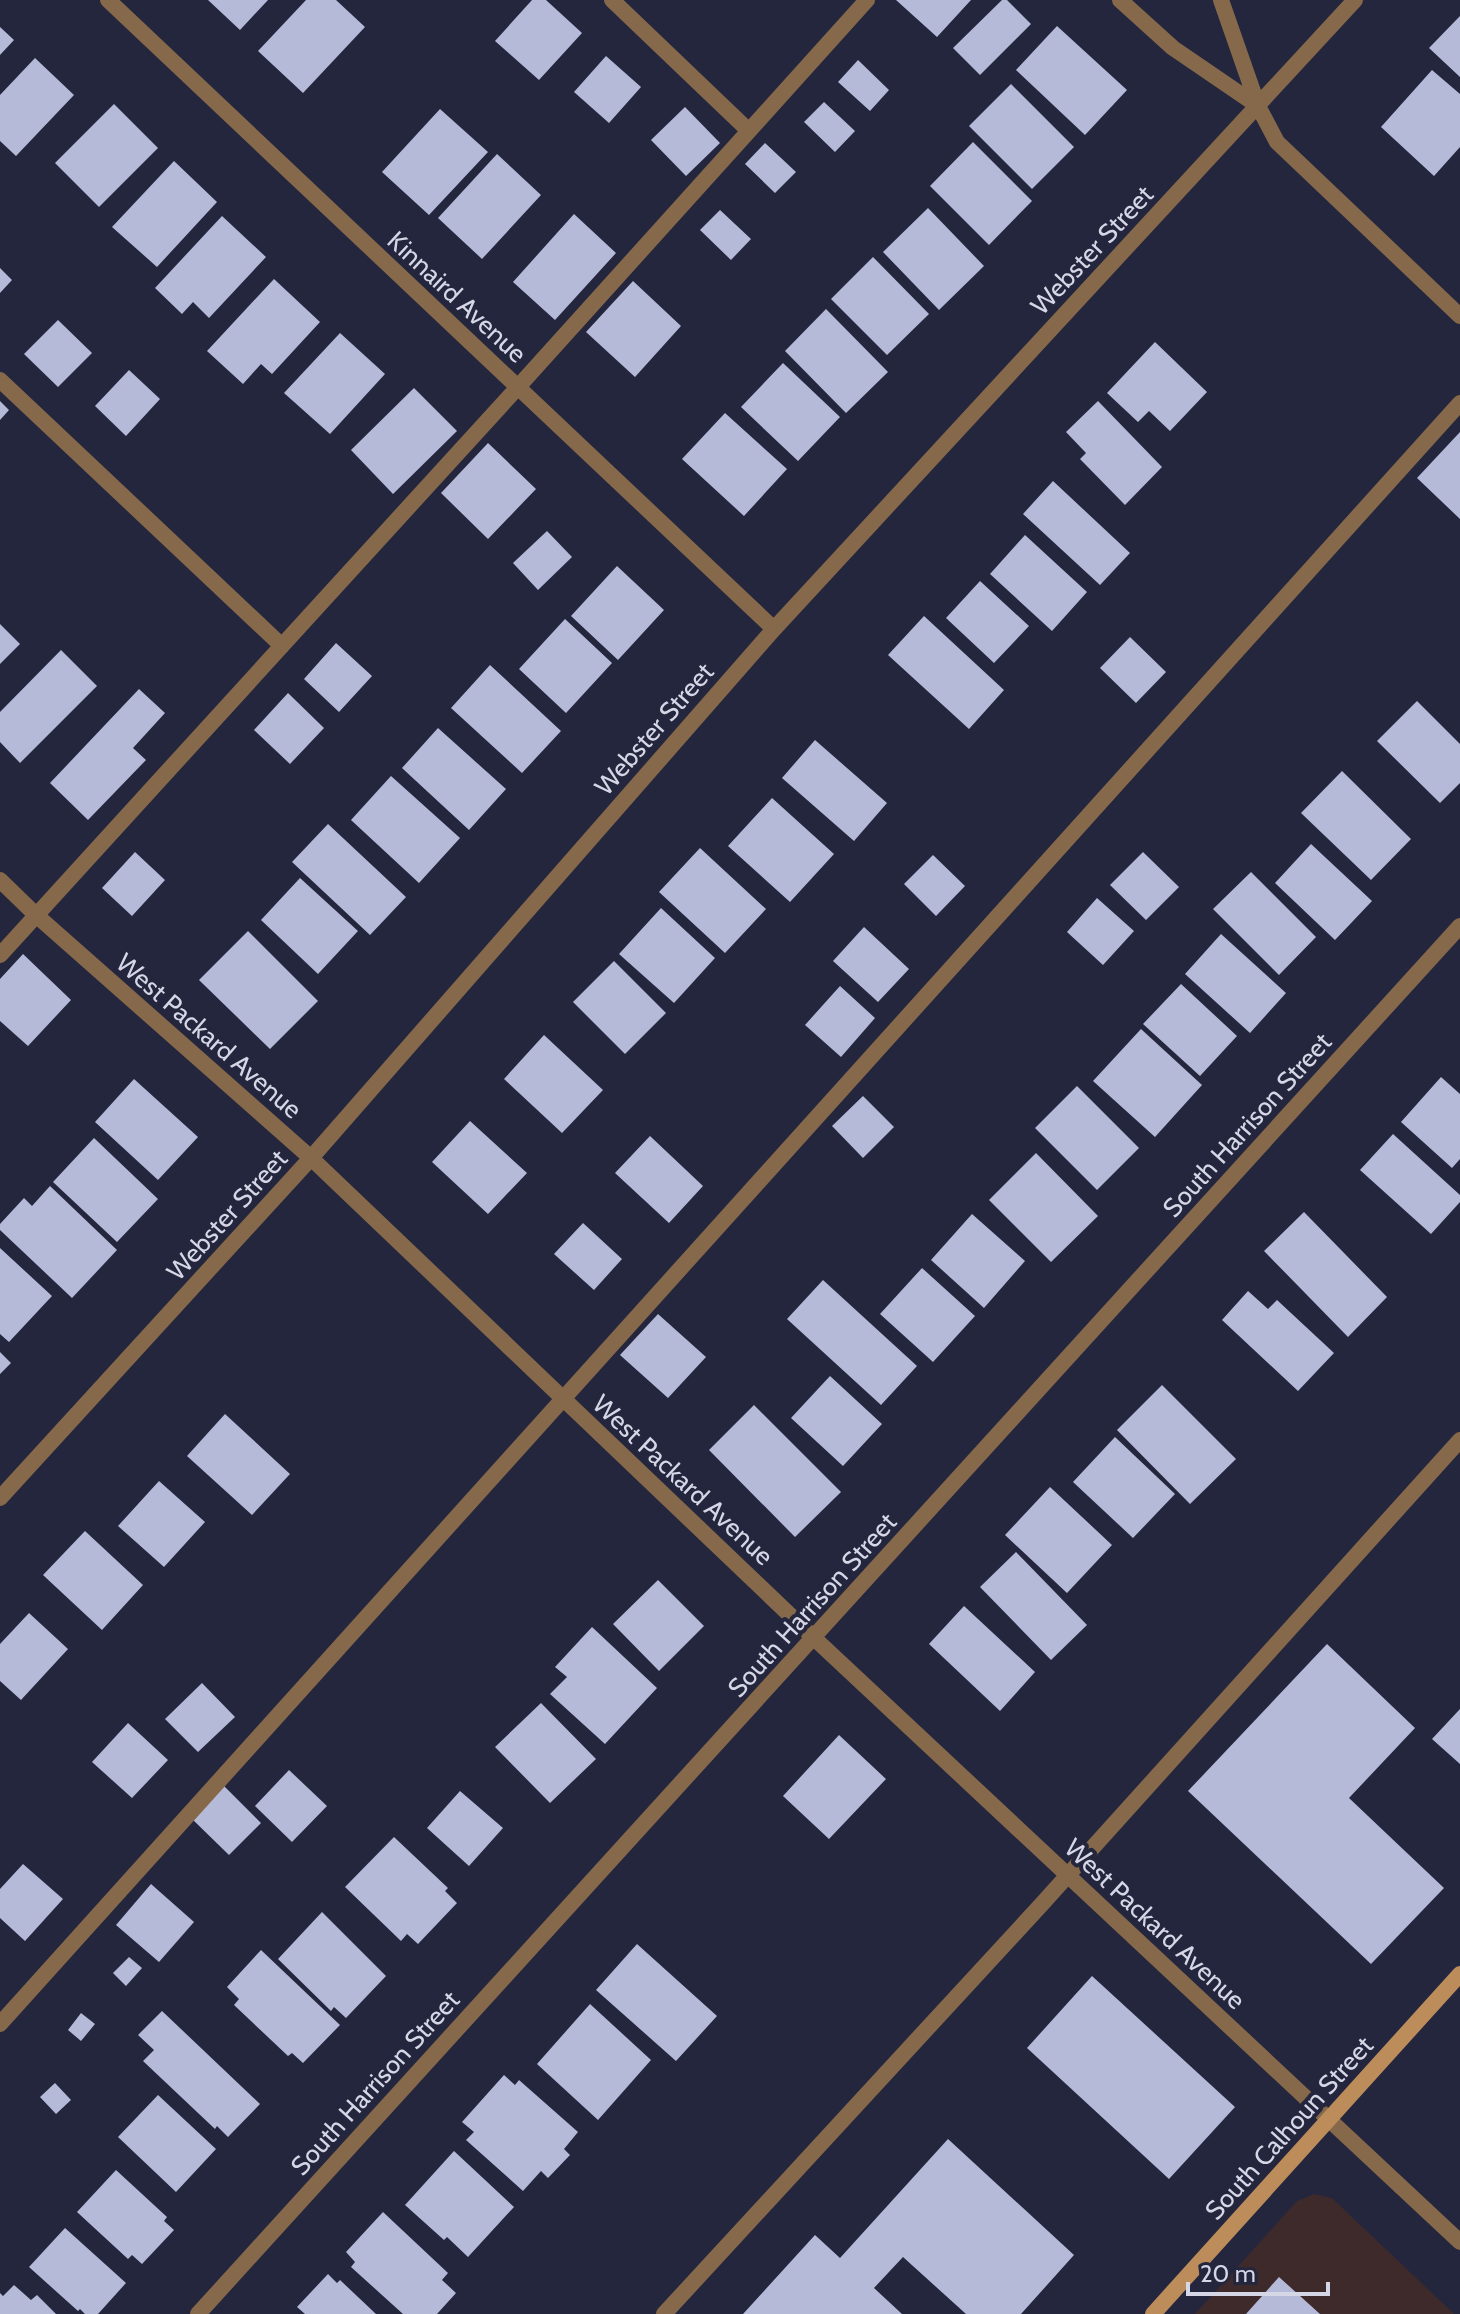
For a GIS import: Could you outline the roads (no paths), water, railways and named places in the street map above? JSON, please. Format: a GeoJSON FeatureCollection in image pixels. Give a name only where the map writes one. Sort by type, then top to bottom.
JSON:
{"type":"FeatureCollection","features":[{"type":"Feature","properties":{"kind":"street","name":"Kinnaird Avenue"},"geometry":{"type":"LineString","coordinates":[[108,0],[774,629]]}},
{"type":"Feature","properties":{"kind":"street"},"geometry":{"type":"LineString","coordinates":[[612,0],[749,131]]}},
{"type":"Feature","properties":{"kind":"street"},"geometry":{"type":"LineString","coordinates":[[0,955],[867,0]]}},
{"type":"Feature","properties":{"kind":"street"},"geometry":{"type":"LineString","coordinates":[[1120,0],[1173,48],[1258,106]]}},
{"type":"Feature","properties":{"kind":"street"},"geometry":{"type":"LineString","coordinates":[[1221,0],[1258,106],[1277,142],[1460,316]]}},
{"type":"Feature","properties":{"kind":"street","name":"Webster Street"},"geometry":{"type":"LineString","coordinates":[[0,1498],[311,1158],[774,629],[1355,0]]}},
{"type":"Feature","properties":{"kind":"street"},"geometry":{"type":"LineString","coordinates":[[0,380],[282,646]]}},
{"type":"Feature","properties":{"kind":"street"},"geometry":{"type":"LineString","coordinates":[[0,2024],[1460,403]]}},
{"type":"Feature","properties":{"kind":"street","name":"West Packard Avenue"},"geometry":{"type":"LineString","coordinates":[[0,880],[311,1158],[814,1638],[1460,2242]]}},
{"type":"Feature","properties":{"kind":"street","name":"South Harrison Street"},"geometry":{"type":"LineString","coordinates":[[198,2314],[1460,926]]}},
{"type":"Feature","properties":{"kind":"street"},"geometry":{"type":"LineString","coordinates":[[664,2314],[1068,1875],[1460,1440]]}},
{"type":"Feature","properties":{"kind":"street","name":"South Calhoun Street"},"geometry":{"type":"LineString","coordinates":[[1153,2314],[1460,1974]]}}]}
